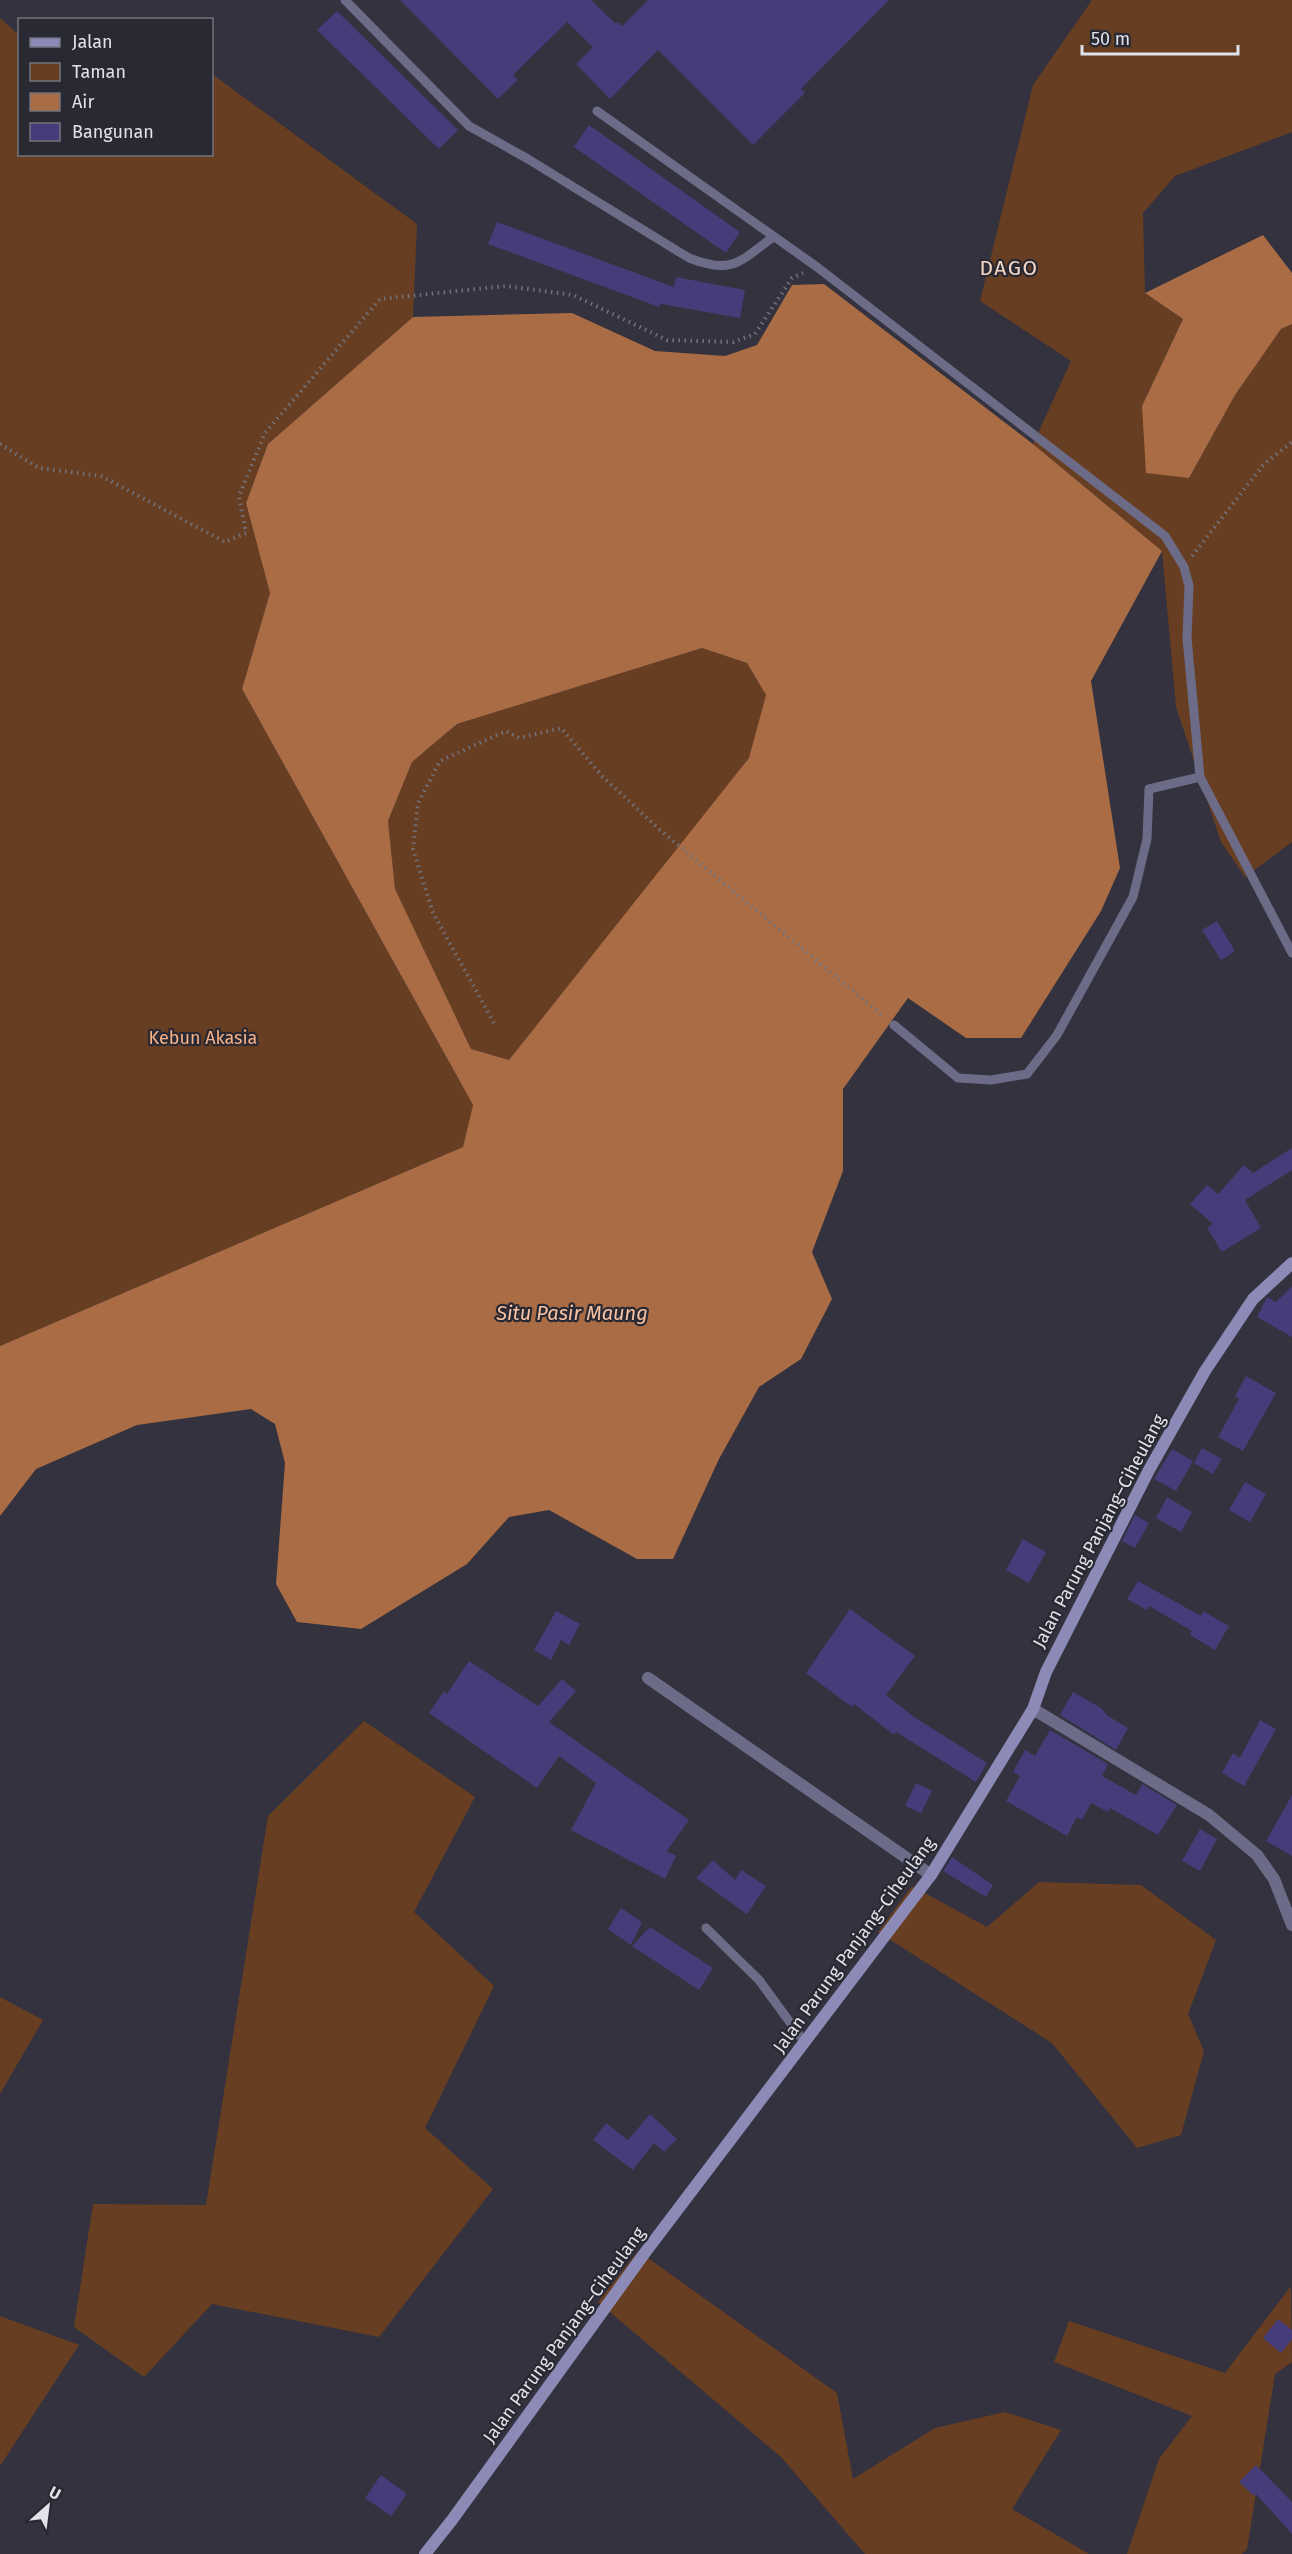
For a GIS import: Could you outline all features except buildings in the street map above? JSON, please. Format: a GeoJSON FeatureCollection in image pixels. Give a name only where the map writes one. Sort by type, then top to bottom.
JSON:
{"type":"FeatureCollection","features":[{"type":"Feature","properties":{"kind":"street","name":"Jalan Parung Panjang–Ciheulang"},"geometry":{"type":"LineString","coordinates":[[425,2554],[644,2254],[806,2043],[930,1875],[1033,1709],[1046,1672],[1149,1470],[1205,1371],[1253,1299],[1292,1263]]}},
{"type":"Feature","properties":{"kind":"street"},"geometry":{"type":"LineString","coordinates":[[648,1678],[930,1875]]}},
{"type":"Feature","properties":{"kind":"street"},"geometry":{"type":"LineString","coordinates":[[1033,1709],[1209,1815],[1257,1855],[1288,1900],[1292,1925]]}},
{"type":"Feature","properties":{"kind":"lane"},"geometry":{"type":"LineString","coordinates":[[345,0],[469,126],[528,159],[689,258],[709,266],[734,266],[773,237]]}},
{"type":"Feature","properties":{"kind":"lane"},"geometry":{"type":"LineString","coordinates":[[597,111],[818,267],[1165,536],[1184,567],[1189,586],[1186,638],[1200,777],[1292,953]]}},
{"type":"Feature","properties":{"kind":"lane"},"geometry":{"type":"LineString","coordinates":[[894,1025],[958,1078],[991,1080],[1027,1074],[1057,1035],[1133,897],[1147,839],[1149,789],[1200,777]]}},
{"type":"Feature","properties":{"kind":"lane"},"geometry":{"type":"LineString","coordinates":[[706,1928],[759,1980],[806,2043]]}},
{"type":"Feature","properties":{"kind":"path"},"geometry":{"type":"LineString","coordinates":[[0,444],[39,468],[101,476],[225,543],[246,533],[239,496],[265,434],[380,300],[506,286],[573,295],[667,340],[733,342],[755,334],[792,278],[818,267]]}},
{"type":"Feature","properties":{"kind":"path"},"geometry":{"type":"LineString","coordinates":[[1184,567],[1264,464],[1292,442]]}},
{"type":"Feature","properties":{"kind":"path"},"geometry":{"type":"LineString","coordinates":[[494,1023],[433,913],[413,849],[418,803],[440,761],[506,731],[519,738],[561,728],[603,777],[660,830],[894,1025]]}},
{"type":"Feature","properties":{"kind":"green space"},"geometry":{"type":"Polygon","coordinates":[[[1092,0],[1292,0],[1292,132],[1175,176],[1143,213],[1145,293],[1183,319],[1142,406],[1189,478],[1235,395],[1281,329],[1292,324],[1292,842],[1245,877],[1221,842],[1176,707],[1162,551],[1033,444],[1071,361],[980,301],[1033,85],[1092,0]]]}},
{"type":"Feature","properties":{"kind":"green space","name":"Kebun Akasia"},"geometry":{"type":"Polygon","coordinates":[[[0,18],[18,34],[18,156],[213,156],[213,75],[417,224],[413,317],[268,444],[246,503],[270,593],[242,689],[473,1105],[463,1147],[0,1346],[0,18]]]}},
{"type":"Feature","properties":{"kind":"green space"},"geometry":{"type":"Polygon","coordinates":[[[702,648],[747,663],[766,695],[750,758],[509,1060],[471,1049],[395,890],[388,821],[412,762],[457,724],[702,648]]]}},
{"type":"Feature","properties":{"kind":"green space"},"geometry":{"type":"Polygon","coordinates":[[[364,1721],[475,1797],[414,1912],[494,1986],[425,2128],[493,2189],[379,2337],[212,2304],[144,2377],[74,2327],[93,2204],[206,2205],[268,1816],[364,1721]]]}},
{"type":"Feature","properties":{"kind":"green space"},"geometry":{"type":"Polygon","coordinates":[[[1039,1882],[1141,1885],[1216,1940],[1188,2014],[1204,2051],[1181,2135],[1137,2148],[1052,2043],[878,1932],[912,1886],[987,1927],[1039,1882]]]}},
{"type":"Feature","properties":{"kind":"green space"},"geometry":{"type":"Polygon","coordinates":[[[0,1997],[43,2020],[0,2094],[0,1997]]]}},
{"type":"Feature","properties":{"kind":"green space"},"geometry":{"type":"Polygon","coordinates":[[[638,2251],[837,2393],[853,2479],[935,2428],[1005,2412],[1061,2430],[1012,2509],[1089,2554],[865,2554],[781,2457],[598,2302],[638,2251]]]}},
{"type":"Feature","properties":{"kind":"green space"},"geometry":{"type":"Polygon","coordinates":[[[1291,2286],[1292,2362],[1275,2374],[1247,2549],[1242,2554],[1127,2554],[1159,2459],[1192,2416],[1054,2362],[1069,2321],[1225,2373],[1291,2286]]]}},
{"type":"Feature","properties":{"kind":"green space"},"geometry":{"type":"Polygon","coordinates":[[[0,2316],[79,2345],[0,2466],[0,2316]]]}},
{"type":"Feature","properties":{"kind":"water"},"geometry":{"type":"Polygon","coordinates":[[[1263,235],[1292,273],[1292,324],[1281,329],[1235,395],[1189,478],[1146,473],[1142,406],[1183,319],[1145,293],[1263,235]]]}},
{"type":"Feature","properties":{"kind":"water","name":"Situ Pasir Maung"},"geometry":{"type":"Polygon","coordinates":[[[824,284],[1033,444],[1162,551],[1091,681],[1120,868],[1101,911],[1021,1038],[966,1038],[908,998],[843,1089],[843,1171],[812,1252],[832,1299],[801,1359],[759,1387],[719,1459],[673,1559],[637,1559],[549,1510],[509,1517],[467,1564],[361,1629],[297,1622],[276,1584],[285,1463],[275,1424],[251,1409],[137,1425],[36,1469],[0,1516],[0,1346],[463,1147],[473,1105],[242,689],[270,593],[246,503],[268,444],[413,317],[572,313],[655,351],[725,356],[757,345],[792,285],[824,284]],[[702,648],[457,724],[412,762],[388,821],[395,889],[471,1049],[509,1060],[749,758],[766,695],[747,663],[702,648]]]}},
{"type":"Feature","properties":{"kind":"district","name":"DAGO"},"geometry":{"type":"Point","coordinates":[1009,268]}}]}
